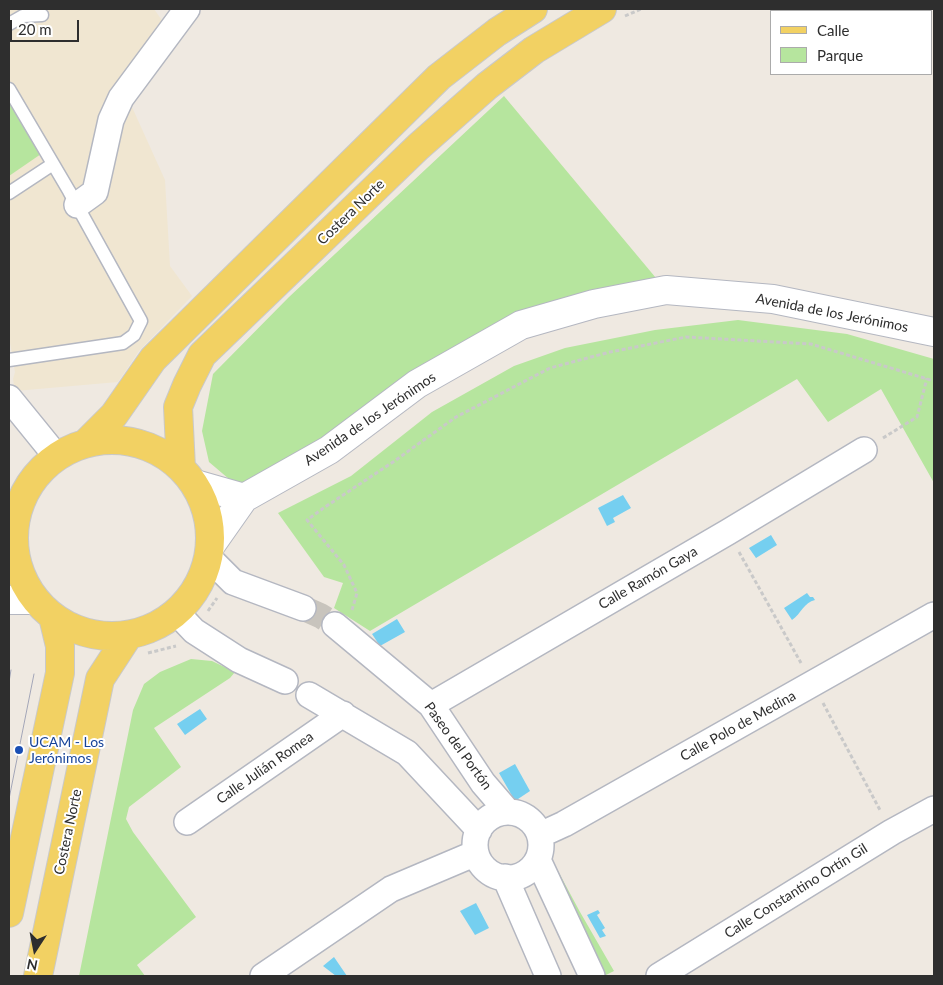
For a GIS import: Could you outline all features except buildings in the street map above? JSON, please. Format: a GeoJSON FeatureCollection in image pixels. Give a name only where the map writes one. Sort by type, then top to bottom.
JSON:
{"type":"FeatureCollection","features":[{"type":"Feature","properties":{"kind":"main road","name":"Costera Norte"},"geometry":{"type":"LineString","coordinates":[[85,444],[114,416],[153,358],[439,77],[497,32],[533,9]]}},
{"type":"Feature","properties":{"kind":"main road","name":"Costera Norte"},"geometry":{"type":"LineString","coordinates":[[188,476],[178,407],[202,355],[418,147],[487,86],[534,50],[602,9]]}},
{"type":"Feature","properties":{"kind":"main road","name":"Costera Norte"},"geometry":{"type":"LineString","coordinates":[[9,913],[60,673],[60,646],[32,606],[15,559],[11,539],[16,513],[26,487],[39,472],[57,457],[85,444],[106,440],[126,441],[146,446],[165,455],[188,476],[205,503],[210,524],[210,552],[186,622],[154,628],[100,679],[38,976]]}},
{"type":"Feature","properties":{"kind":"main road","name":"Costera Norte"},"geometry":{"type":"LineString","coordinates":[[32,606],[76,630],[138,644]]}},
{"type":"Feature","properties":{"kind":"street"},"geometry":{"type":"LineString","coordinates":[[76,205],[95,192],[111,120],[121,98],[187,9]]}},
{"type":"Feature","properties":{"kind":"street","name":"Avenida de los Jerónimos"},"geometry":{"type":"LineString","coordinates":[[244,498],[330,450],[417,384],[521,325],[594,304],[666,290],[773,299],[934,332]]}},
{"type":"Feature","properties":{"kind":"street"},"geometry":{"type":"LineString","coordinates":[[9,398],[57,457]]}},
{"type":"Feature","properties":{"kind":"street","name":"Calle Ramón Gaya"},"geometry":{"type":"LineString","coordinates":[[431,705],[728,532],[864,450]]}},
{"type":"Feature","properties":{"kind":"street"},"geometry":{"type":"LineString","coordinates":[[188,476],[244,498],[210,552],[228,577],[233,582],[303,608]]}},
{"type":"Feature","properties":{"kind":"street","name":"Calle Polo de Medina"},"geometry":{"type":"LineString","coordinates":[[540,835],[564,824],[934,615]]}},
{"type":"Feature","properties":{"kind":"street"},"geometry":{"type":"LineString","coordinates":[[186,622],[239,660],[285,682]]}},
{"type":"Feature","properties":{"kind":"street","name":"Paseo del Portón"},"geometry":{"type":"LineString","coordinates":[[340,629],[431,705],[483,783],[508,812]]}},
{"type":"Feature","properties":{"kind":"street"},"geometry":{"type":"LineString","coordinates":[[309,695],[407,753],[478,842]]}},
{"type":"Feature","properties":{"kind":"street","name":"Calle Julián Romea"},"geometry":{"type":"LineString","coordinates":[[187,822],[342,714]]}},
{"type":"Feature","properties":{"kind":"street","name":"Calle Constantino Ortín Gil"},"geometry":{"type":"LineString","coordinates":[[659,976],[892,832],[934,809]]}},
{"type":"Feature","properties":{"kind":"street"},"geometry":{"type":"LineString","coordinates":[[508,812],[528,818],[540,835],[541,852],[538,860],[524,874],[515,877],[496,875],[487,870],[480,862],[478,842],[484,822],[498,813],[508,812]]}},
{"type":"Feature","properties":{"kind":"street"},"geometry":{"type":"LineString","coordinates":[[263,976],[391,889],[478,842]]}},
{"type":"Feature","properties":{"kind":"street"},"geometry":{"type":"LineString","coordinates":[[538,860],[592,976]]}},
{"type":"Feature","properties":{"kind":"street"},"geometry":{"type":"LineString","coordinates":[[505,877],[548,976]]}},
{"type":"Feature","properties":{"kind":"lane"},"geometry":{"type":"LineString","coordinates":[[9,24],[23,16],[42,15]]}},
{"type":"Feature","properties":{"kind":"lane"},"geometry":{"type":"LineString","coordinates":[[9,88],[141,321],[134,336],[123,343],[9,360]]}},
{"type":"Feature","properties":{"kind":"lane"},"geometry":{"type":"LineString","coordinates":[[9,193],[53,164]]}},
{"type":"Feature","properties":{"kind":"path"},"geometry":{"type":"LineString","coordinates":[[340,629],[357,593],[344,565],[308,520],[456,417],[550,368],[610,352],[686,337],[811,344],[934,380]]}},
{"type":"Feature","properties":{"kind":"path"},"geometry":{"type":"LineString","coordinates":[[864,450],[918,417],[927,378]]}},
{"type":"Feature","properties":{"kind":"path"},"geometry":{"type":"LineString","coordinates":[[138,644],[176,646],[185,642],[186,622],[207,614],[228,577]]}},
{"type":"Feature","properties":{"kind":"shaded area"},"geometry":{"type":"Polygon","coordinates":[[[9,9],[154,9],[166,26],[122,85],[165,180],[170,266],[192,296],[139,351],[118,382],[15,391],[13,379],[15,372],[9,342],[9,9]]]}},
{"type":"Feature","properties":{"kind":"green space"},"geometry":{"type":"Polygon","coordinates":[[[504,96],[666,290],[521,325],[249,496],[209,462],[202,431],[213,374],[289,297],[504,96]]]}},
{"type":"Feature","properties":{"kind":"green space"},"geometry":{"type":"Polygon","coordinates":[[[9,101],[41,154],[9,176],[9,101]]]}},
{"type":"Feature","properties":{"kind":"green space"},"geometry":{"type":"Polygon","coordinates":[[[738,320],[847,334],[934,359],[934,483],[881,389],[828,422],[797,379],[370,631],[334,608],[343,583],[324,577],[278,513],[351,476],[432,412],[514,366],[565,348],[655,330],[738,320]]]}},
{"type":"Feature","properties":{"kind":"green space"},"geometry":{"type":"Polygon","coordinates":[[[191,659],[212,661],[235,672],[230,678],[154,728],[181,767],[129,807],[126,819],[133,832],[196,917],[137,965],[145,976],[79,976],[133,710],[144,684],[160,672],[191,659]]]}},
{"type":"Feature","properties":{"kind":"green space"},"geometry":{"type":"Polygon","coordinates":[[[551,858],[580,912],[614,971],[604,976],[551,858]]]}},
{"type":"Feature","properties":{"kind":"water"},"geometry":{"type":"Polygon","coordinates":[[[623,495],[631,508],[613,518],[615,522],[607,526],[598,508],[623,495]]]}},
{"type":"Feature","properties":{"kind":"water"},"geometry":{"type":"Polygon","coordinates":[[[771,535],[777,545],[756,558],[749,548],[771,535]]]}},
{"type":"Feature","properties":{"kind":"water"},"geometry":{"type":"Polygon","coordinates":[[[807,593],[815,600],[808,603],[792,620],[784,608],[807,593]]]}},
{"type":"Feature","properties":{"kind":"water"},"geometry":{"type":"Polygon","coordinates":[[[397,619],[405,632],[380,646],[372,634],[397,619]]]}},
{"type":"Feature","properties":{"kind":"water"},"geometry":{"type":"Polygon","coordinates":[[[200,709],[207,719],[185,735],[177,724],[200,709]]]}},
{"type":"Feature","properties":{"kind":"water"},"geometry":{"type":"Polygon","coordinates":[[[515,764],[530,791],[515,801],[499,773],[515,764]]]}},
{"type":"Feature","properties":{"kind":"water"},"geometry":{"type":"Polygon","coordinates":[[[476,903],[489,928],[475,935],[460,911],[476,903]]]}},
{"type":"Feature","properties":{"kind":"water"},"geometry":{"type":"Polygon","coordinates":[[[598,910],[600,913],[597,915],[605,928],[602,930],[606,936],[600,938],[587,915],[598,910]]]}},
{"type":"Feature","properties":{"kind":"water"},"geometry":{"type":"Polygon","coordinates":[[[334,957],[347,976],[336,976],[323,966],[334,957]]]}},
{"type":"Feature","properties":{"kind":"tunnel"},"geometry":{"type":"LineString","coordinates":[[303,608],[335,625]]}},
{"type":"Feature","properties":{"kind":"tram line"},"geometry":{"type":"LineString","coordinates":[[9,682],[11,670]]}},
{"type":"Feature","properties":{"kind":"tram line"},"geometry":{"type":"LineString","coordinates":[[9,799],[34,674]]}},
{"type":"Feature","properties":{"kind":"place","name":"UCAM - Los Jerónimos"},"geometry":{"type":"Point","coordinates":[19,750]}}]}
